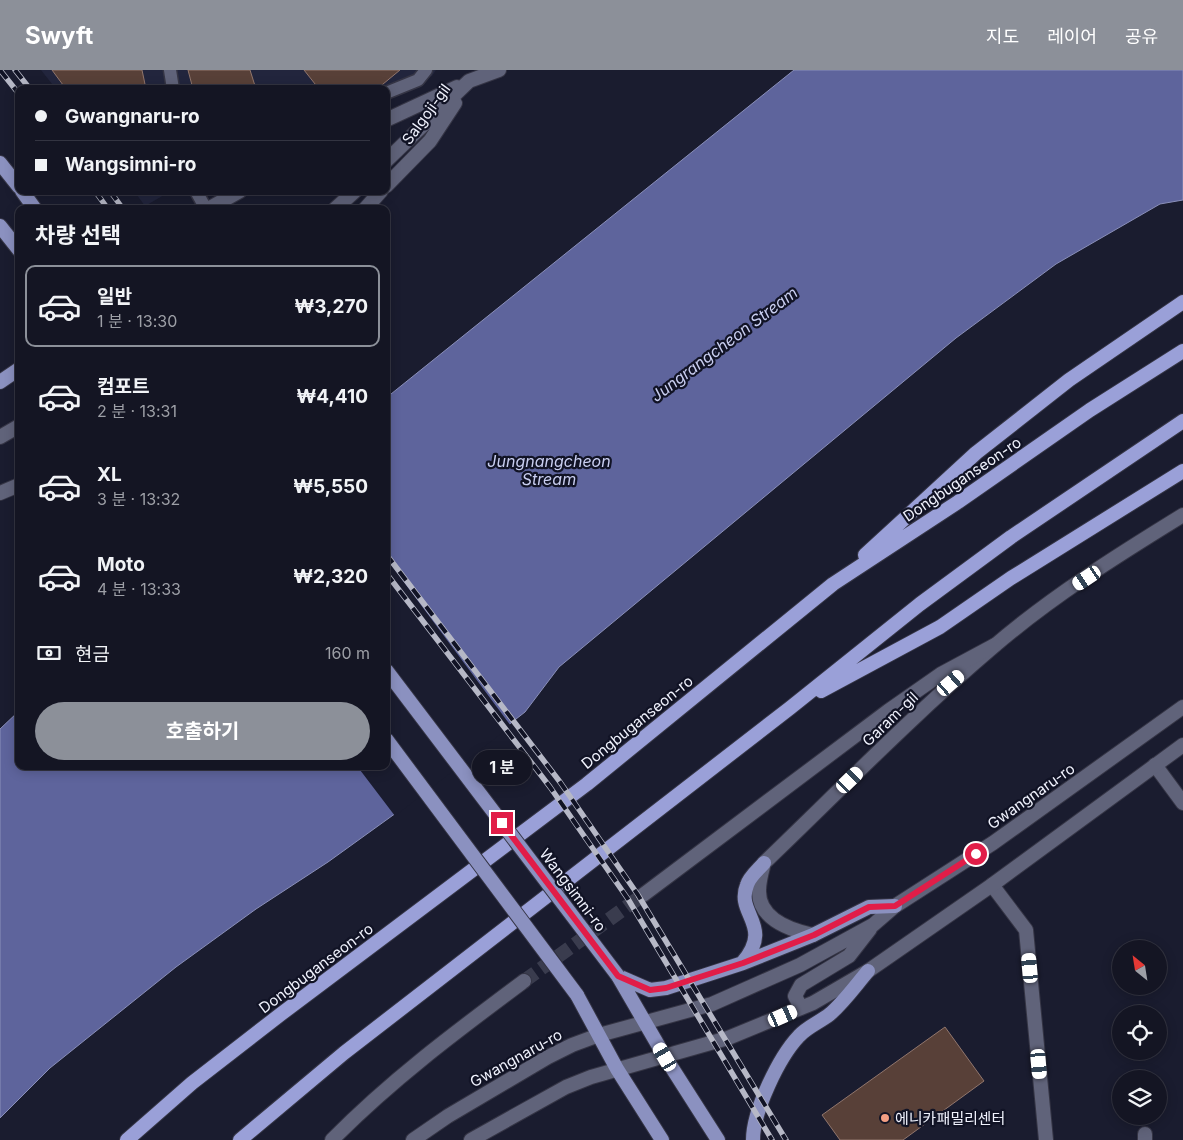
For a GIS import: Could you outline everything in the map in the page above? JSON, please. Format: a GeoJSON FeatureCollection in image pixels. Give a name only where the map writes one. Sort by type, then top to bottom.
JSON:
{"type":"FeatureCollection","features":[{"type":"Feature","properties":{"kind":"highway"},"geometry":{"type":"LineString","coordinates":[[833,584],[976,453],[1069,380],[1183,302]]}},
{"type":"Feature","properties":{"kind":"highway","name":"Dongbuganseon-ro"},"geometry":{"type":"LineString","coordinates":[[127,1140],[192,1083],[281,1014],[587,784],[833,584],[958,502],[1090,410],[1183,351]]}},
{"type":"Feature","properties":{"kind":"highway"},"geometry":{"type":"LineString","coordinates":[[240,1140],[352,1047],[790,708],[920,604],[1019,532],[1183,421]]}},
{"type":"Feature","properties":{"kind":"highway"},"geometry":{"type":"LineString","coordinates":[[790,708],[940,627],[1011,578],[1183,471]]}},
{"type":"Feature","properties":{"kind":"main road","name":"Salgoji-gil"},"geometry":{"type":"LineString","coordinates":[[390,157],[472,76],[499,70]]}},
{"type":"Feature","properties":{"kind":"main road","name":"Salgoji-gil"},"geometry":{"type":"LineString","coordinates":[[390,182],[430,141],[472,76]]}},
{"type":"Feature","properties":{"kind":"main road"},"geometry":{"type":"LineString","coordinates":[[390,118],[472,76]]}},
{"type":"Feature","properties":{"kind":"main road"},"geometry":{"type":"LineString","coordinates":[[0,163],[15,182]]}},
{"type":"Feature","properties":{"kind":"main road"},"geometry":{"type":"LineString","coordinates":[[214,205],[233,195]]}},
{"type":"Feature","properties":{"kind":"main road"},"geometry":{"type":"LineString","coordinates":[[339,205],[351,195]]}},
{"type":"Feature","properties":{"kind":"main road"},"geometry":{"type":"LineString","coordinates":[[368,205],[377,195]]}},
{"type":"Feature","properties":{"kind":"main road"},"geometry":{"type":"LineString","coordinates":[[0,226],[15,245]]}},
{"type":"Feature","properties":{"kind":"main road"},"geometry":{"type":"LineString","coordinates":[[0,382],[15,372]]}},
{"type":"Feature","properties":{"kind":"main road"},"geometry":{"type":"LineString","coordinates":[[0,438],[15,429]]}},
{"type":"Feature","properties":{"kind":"main road"},"geometry":{"type":"LineString","coordinates":[[0,493],[15,486]]}},
{"type":"Feature","properties":{"kind":"main road","name":"Garam-gil"},"geometry":{"type":"LineString","coordinates":[[764,863],[951,683],[995,645],[1058,598],[1183,515]]}},
{"type":"Feature","properties":{"kind":"main road"},"geometry":{"type":"LineString","coordinates":[[643,895],[888,711],[942,674],[995,645]]}},
{"type":"Feature","properties":{"kind":"main road","name":"Wangsimni-ro"},"geometry":{"type":"LineString","coordinates":[[390,675],[618,976],[665,1057],[718,1140]]}},
{"type":"Feature","properties":{"kind":"main road","name":"Gwangnaru-ro"},"geometry":{"type":"LineString","coordinates":[[413,1140],[448,1116],[548,1057],[599,1035],[712,1004],[758,986],[873,925],[895,906],[993,843],[1183,707]]}},
{"type":"Feature","properties":{"kind":"main road"},"geometry":{"type":"LineString","coordinates":[[390,744],[577,995],[617,1069],[662,1140]]}},
{"type":"Feature","properties":{"kind":"main road"},"geometry":{"type":"LineString","coordinates":[[471,1140],[566,1087],[617,1069],[728,1038],[801,1008],[868,971],[992,884],[1183,745]]}},
{"type":"Feature","properties":{"kind":"main road"},"geometry":{"type":"LineString","coordinates":[[1155,765],[1183,803]]}},
{"type":"Feature","properties":{"kind":"main road"},"geometry":{"type":"LineString","coordinates":[[764,863],[759,889],[760,899],[765,910],[771,918],[796,932],[814,935]]}},
{"type":"Feature","properties":{"kind":"main road"},"geometry":{"type":"LineString","coordinates":[[743,963],[754,949],[756,936],[747,902],[747,884],[764,863]]}},
{"type":"Feature","properties":{"kind":"main road"},"geometry":{"type":"LineString","coordinates":[[992,884],[1026,930],[1046,1140]]}},
{"type":"Feature","properties":{"kind":"main road"},"geometry":{"type":"LineString","coordinates":[[618,976],[650,990],[658,989],[743,963],[814,935],[869,907],[895,906]]}},
{"type":"Feature","properties":{"kind":"main road"},"geometry":{"type":"LineString","coordinates":[[801,1008],[795,996],[800,985],[849,956],[873,925]]}},
{"type":"Feature","properties":{"kind":"main road"},"geometry":{"type":"LineString","coordinates":[[753,1140],[753,1131],[766,1094],[786,1051],[800,1034],[831,1013],[868,971]]}},
{"type":"Feature","properties":{"kind":"main road"},"geometry":{"type":"LineString","coordinates":[[332,1140],[365,1106],[404,1071],[524,981]]}},
{"type":"Feature","properties":{"kind":"lane"},"geometry":{"type":"LineString","coordinates":[[170,70],[172,85]]}},
{"type":"Feature","properties":{"kind":"lane"},"geometry":{"type":"LineString","coordinates":[[390,91],[418,80],[426,70]]}},
{"type":"Feature","properties":{"kind":"shaded area"},"geometry":{"type":"Polygon","coordinates":[[[41,70],[436,70],[432,76],[390,95],[390,85],[53,85],[41,70]]]}},
{"type":"Feature","properties":{"kind":"shaded area"},"geometry":{"type":"Polygon","coordinates":[[[137,195],[164,195],[147,205],[144,205],[137,195]]]}},
{"type":"Feature","properties":{"kind":"water","name":"Jungnangcheon Stream"},"geometry":{"type":"Polygon","coordinates":[[[794,70],[1183,70],[1183,200],[1160,204],[1056,264],[956,338],[559,667],[525,712],[396,813],[328,862],[256,909],[176,967],[50,1068],[0,1118],[0,729],[15,715],[15,770],[390,770],[390,395],[794,70]]]}},
{"type":"Feature","properties":{"kind":"pier"},"geometry":{"type":"Polygon","coordinates":[[[390,563],[511,726],[395,816],[360,770],[390,770],[390,563]]]}},
{"type":"Feature","properties":{"kind":"building"},"geometry":{"type":"Polygon","coordinates":[[[52,70],[142,70],[145,85],[63,85],[52,70]]]}},
{"type":"Feature","properties":{"kind":"building"},"geometry":{"type":"Polygon","coordinates":[[[188,70],[250,70],[255,85],[192,85],[188,70]]]}},
{"type":"Feature","properties":{"kind":"building"},"geometry":{"type":"Polygon","coordinates":[[[304,70],[400,70],[382,85],[316,85],[304,70]]]}},
{"type":"Feature","properties":{"kind":"building"},"geometry":{"type":"Polygon","coordinates":[[[945,1027],[984,1081],[903,1140],[840,1140],[822,1115],[945,1027]]]}},
{"type":"Feature","properties":{"kind":"tunnel"},"geometry":{"type":"LineString","coordinates":[[524,981],[643,895]]}},
{"type":"Feature","properties":{"kind":"railway"},"geometry":{"type":"LineString","coordinates":[[0,70],[15,89]]}},
{"type":"Feature","properties":{"kind":"railway"},"geometry":{"type":"LineString","coordinates":[[15,70],[27,85]]}},
{"type":"Feature","properties":{"kind":"railway"},"geometry":{"type":"LineString","coordinates":[[98,195],[105,205]]}},
{"type":"Feature","properties":{"kind":"railway"},"geometry":{"type":"LineString","coordinates":[[113,195],[120,205]]}},
{"type":"Feature","properties":{"kind":"railway"},"geometry":{"type":"LineString","coordinates":[[390,559],[560,782],[638,895],[786,1140]]}},
{"type":"Feature","properties":{"kind":"railway"},"geometry":{"type":"LineString","coordinates":[[390,578],[550,787],[628,899],[772,1140]]}},
{"type":"Feature","properties":{"kind":"place","name":"에니카패밀리센터"},"geometry":{"type":"Point","coordinates":[885,1118]}},
{"type":"Feature","properties":{"kind":"route"},"geometry":{"type":"LineString","coordinates":[[502,823],[618,976],[650,990],[666,988],[743,963],[814,935],[852,918],[869,907],[895,906],[976,854]]}},
{"type":"Feature","properties":{"kind":"water label","name":"Jungrangcheon Stream"},"geometry":{"type":"Point","coordinates":[724,344]}}]}
